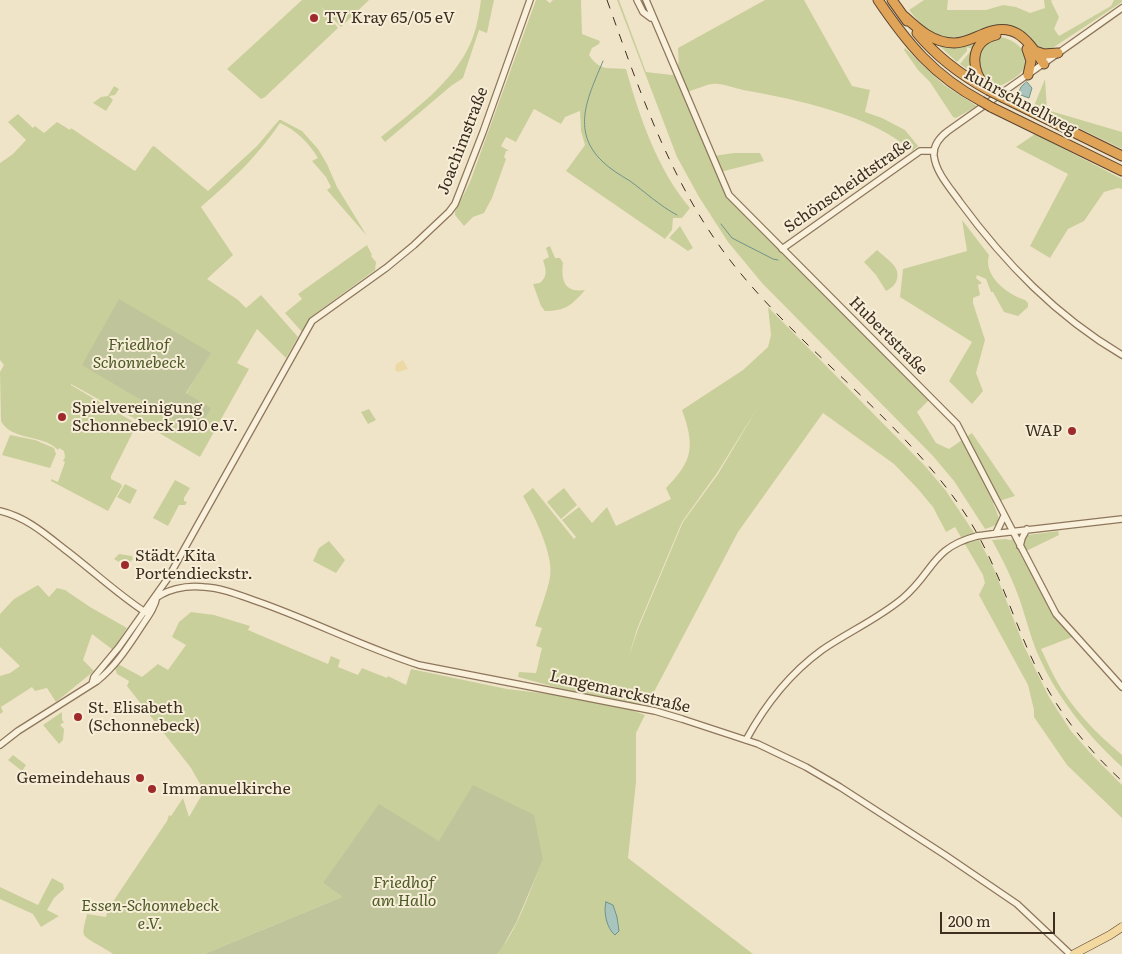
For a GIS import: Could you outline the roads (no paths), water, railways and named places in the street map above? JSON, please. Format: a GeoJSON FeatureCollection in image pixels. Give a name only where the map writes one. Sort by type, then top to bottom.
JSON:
{"type":"FeatureCollection","features":[{"type":"Feature","properties":{"kind":"highway","name":"Ruhrschnellweg"},"geometry":{"type":"LineString","coordinates":[[878,0],[905,39],[930,66],[956,86],[991,107],[1122,171]]}},
{"type":"Feature","properties":{"kind":"highway","name":"Ruhrschnellweg"},"geometry":{"type":"LineString","coordinates":[[892,0],[925,42],[960,73],[988,90],[1122,156]]}},
{"type":"Feature","properties":{"kind":"highway"},"geometry":{"type":"LineString","coordinates":[[904,16],[926,34],[952,43],[963,42],[990,31],[1010,30],[1020,35],[1042,66]]}},
{"type":"Feature","properties":{"kind":"highway"},"geometry":{"type":"LineString","coordinates":[[988,90],[974,66],[977,51],[982,42],[992,36],[1002,34],[1015,39],[1031,50],[1044,54],[1058,53]]}},
{"type":"Feature","properties":{"kind":"highway"},"geometry":{"type":"LineString","coordinates":[[1028,75],[1031,50]]}},
{"type":"Feature","properties":{"kind":"main road"},"geometry":{"type":"LineString","coordinates":[[1074,954],[1122,927]]}},
{"type":"Feature","properties":{"kind":"street","name":"Joachimstraße"},"geometry":{"type":"LineString","coordinates":[[153,604],[312,321],[386,268],[421,239],[449,212],[460,195],[530,0]]}},
{"type":"Feature","properties":{"kind":"street"},"geometry":{"type":"LineString","coordinates":[[637,0],[643,12],[651,18],[653,17]]}},
{"type":"Feature","properties":{"kind":"street","name":"Hubertstraße"},"geometry":{"type":"LineString","coordinates":[[646,0],[729,195],[954,421],[1056,614],[1122,687]]}},
{"type":"Feature","properties":{"kind":"street","name":"Schönscheidtstraße"},"geometry":{"type":"LineString","coordinates":[[782,249],[920,151],[934,151],[938,141],[948,131],[1122,8]]}},
{"type":"Feature","properties":{"kind":"street"},"geometry":{"type":"LineString","coordinates":[[934,151],[934,160],[940,174],[971,217],[1009,263],[1061,313],[1122,355]]}},
{"type":"Feature","properties":{"kind":"street"},"geometry":{"type":"LineString","coordinates":[[0,511],[30,522],[123,597],[146,613]]}},
{"type":"Feature","properties":{"kind":"street"},"geometry":{"type":"LineString","coordinates":[[994,533],[1004,516]]}},
{"type":"Feature","properties":{"kind":"street"},"geometry":{"type":"LineString","coordinates":[[746,740],[771,698],[801,666],[822,650],[859,628],[904,597],[917,584],[941,553],[949,547],[964,540],[994,533],[1122,519]]}},
{"type":"Feature","properties":{"kind":"street"},"geometry":{"type":"LineString","coordinates":[[1020,546],[1027,528]]}},
{"type":"Feature","properties":{"kind":"street","name":"Langemarckstraße"},"geometry":{"type":"LineString","coordinates":[[158,594],[192,586],[204,586],[272,606],[395,657],[424,667],[654,711],[746,740],[806,768],[864,802],[1017,904],[1070,954]]}},
{"type":"Feature","properties":{"kind":"street"},"geometry":{"type":"LineString","coordinates":[[0,745],[6,739],[97,682],[114,666],[131,644],[146,613],[153,604],[172,590]]}},
{"type":"Feature","properties":{"kind":"water"},"geometry":{"type":"Polygon","coordinates":[[[1027,82],[1032,88],[1029,98],[1018,94],[1021,87],[1027,82]]]}},
{"type":"Feature","properties":{"kind":"water"},"geometry":{"type":"Polygon","coordinates":[[[606,902],[613,905],[617,917],[619,931],[615,935],[606,920],[606,902]]]}},
{"type":"Feature","properties":{"kind":"waterway"},"geometry":{"type":"LineString","coordinates":[[603,61],[592,87],[585,112],[587,137],[592,149],[608,167],[677,215]]}},
{"type":"Feature","properties":{"kind":"waterway"},"geometry":{"type":"LineString","coordinates":[[721,224],[732,238],[778,260]]}},
{"type":"Feature","properties":{"kind":"railway"},"geometry":{"type":"LineString","coordinates":[[607,0],[646,106],[661,140],[694,207],[714,239],[737,269],[792,330],[910,445],[962,509],[993,566],[1042,680],[1072,726],[1096,755],[1122,781]]}},
{"type":"Feature","properties":{"kind":"place","name":"TV Kray 65/05 eV"},"geometry":{"type":"Point","coordinates":[314,18]}},
{"type":"Feature","properties":{"kind":"place","name":"Spielvereinigung Schonnebeck 1910 e.V."},"geometry":{"type":"Point","coordinates":[62,417]}},
{"type":"Feature","properties":{"kind":"place","name":"WAP"},"geometry":{"type":"Point","coordinates":[1072,431]}},
{"type":"Feature","properties":{"kind":"place","name":"Städt. Kita Portendieckstr."},"geometry":{"type":"Point","coordinates":[125,565]}},
{"type":"Feature","properties":{"kind":"place","name":"St. Elisabeth (Schonnebeck)"},"geometry":{"type":"Point","coordinates":[78,717]}},
{"type":"Feature","properties":{"kind":"place","name":"Gemeindehaus"},"geometry":{"type":"Point","coordinates":[140,778]}},
{"type":"Feature","properties":{"kind":"place","name":"Immanuelkirche"},"geometry":{"type":"Point","coordinates":[152,789]}},
{"type":"Feature","properties":{"kind":"park label","name":"Friedhof Schonnebeck"},"geometry":{"type":"Point","coordinates":[139,354]}},
{"type":"Feature","properties":{"kind":"park label","name":"Friedhof am Hallo"},"geometry":{"type":"Point","coordinates":[404,892]}},
{"type":"Feature","properties":{"kind":"park label","name":"Essen-Schonnebeck e.V."},"geometry":{"type":"Point","coordinates":[150,915]}}]}
